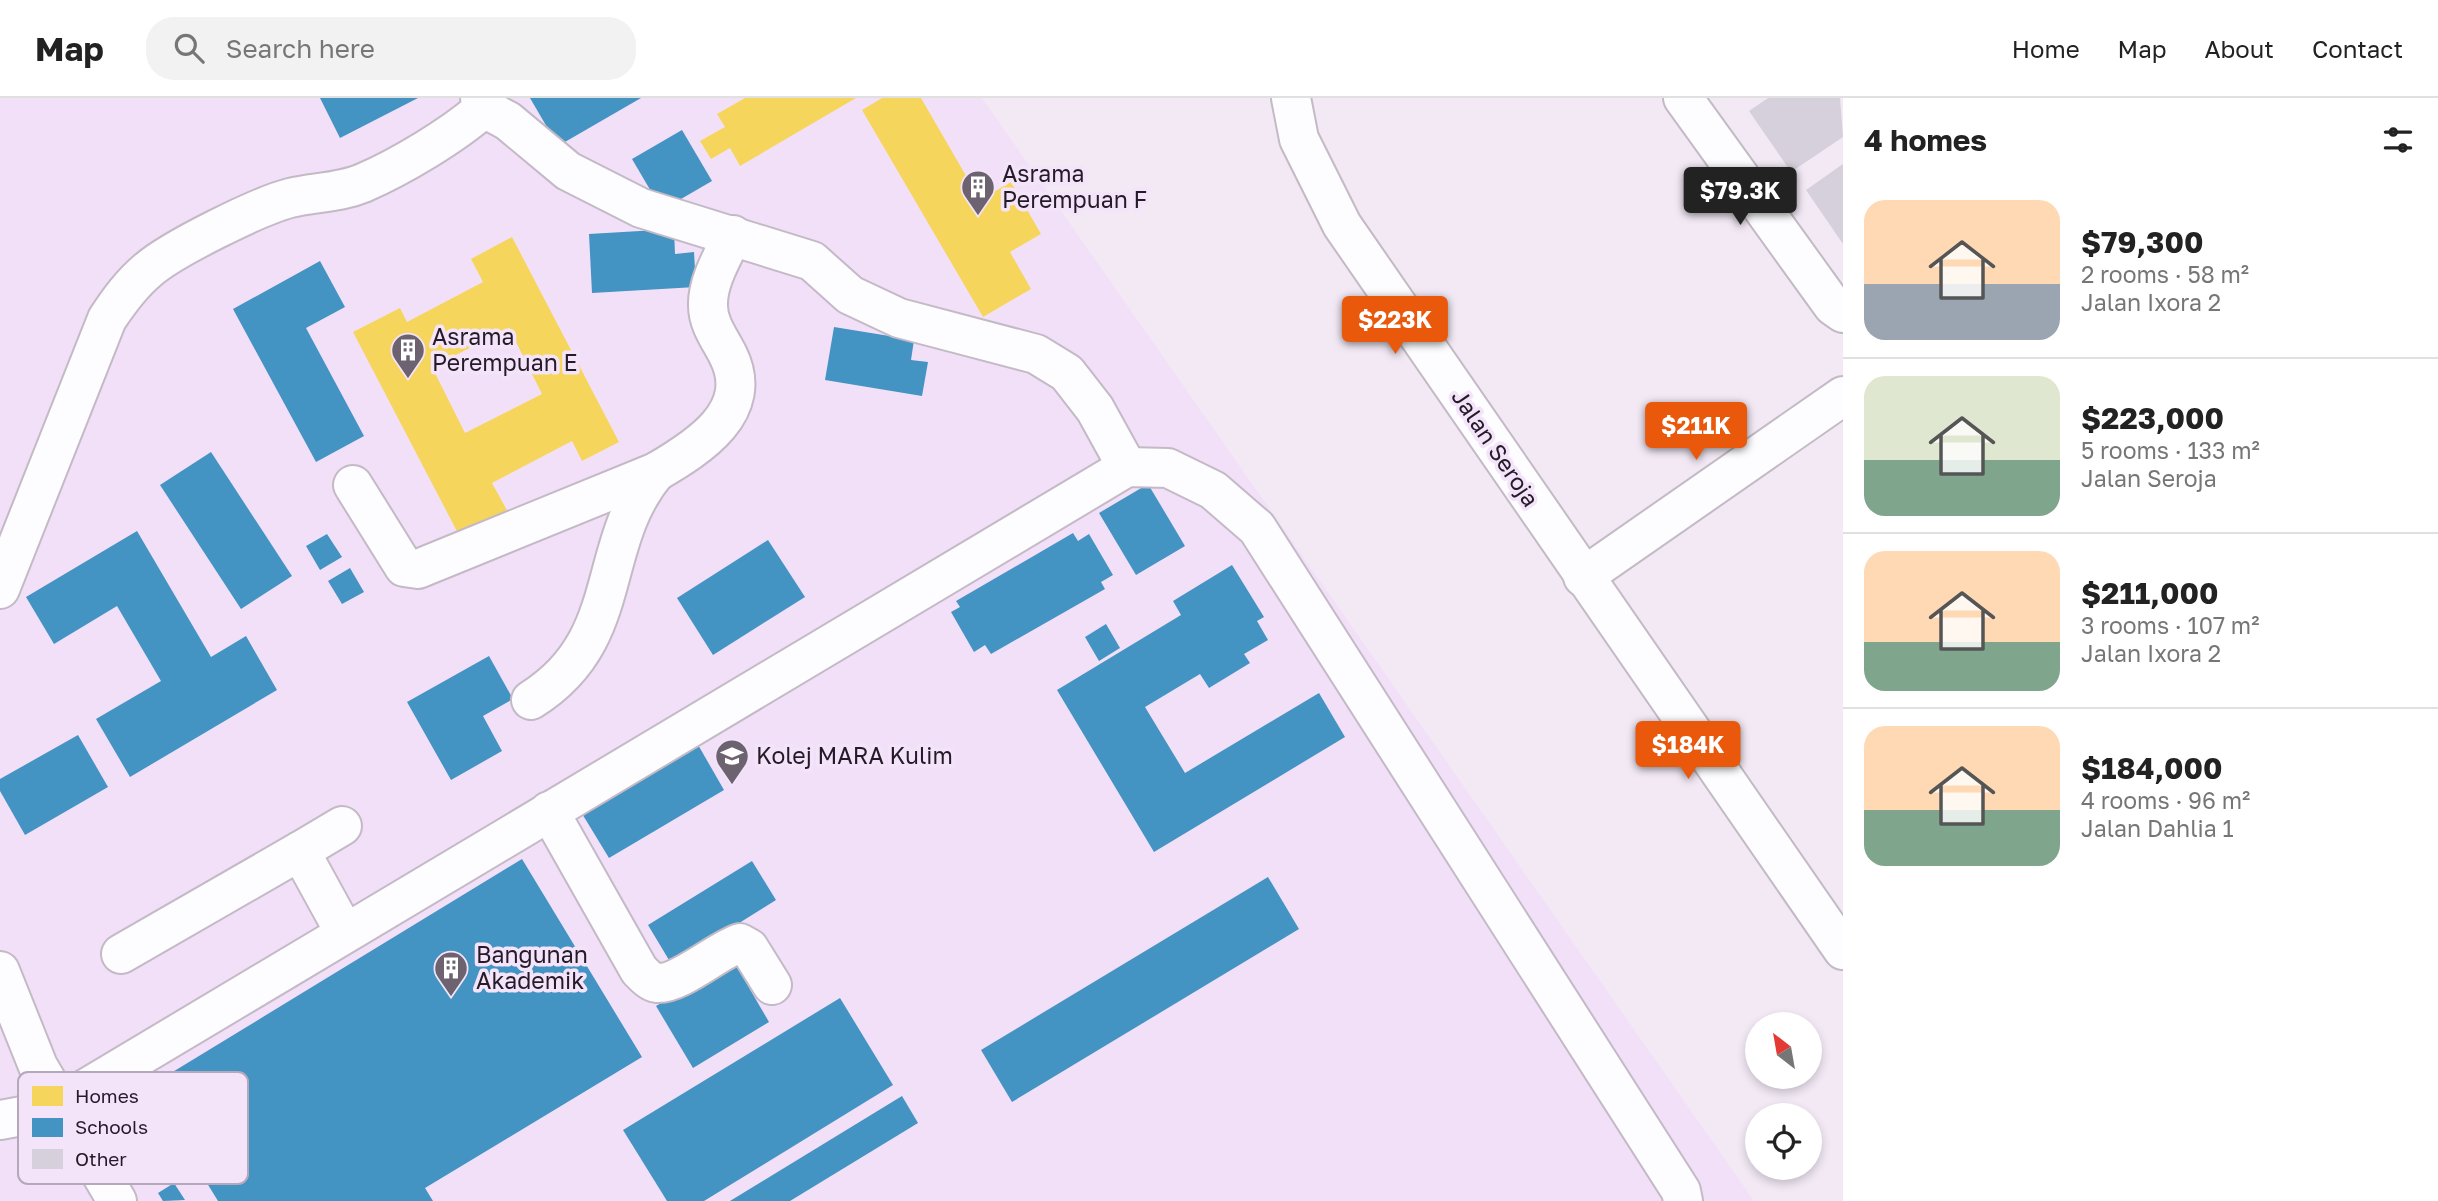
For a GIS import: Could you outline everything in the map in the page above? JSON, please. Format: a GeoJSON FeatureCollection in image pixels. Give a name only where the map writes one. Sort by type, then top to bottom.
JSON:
{"type":"FeatureCollection","features":[{"type":"Feature","properties":{"kind":"street","name":"Jalan Seroja"},"geometry":{"type":"LineString","coordinates":[[1291,98],[1299,139],[1342,225],[1843,950]]}},
{"type":"Feature","properties":{"kind":"street"},"geometry":{"type":"LineString","coordinates":[[1683,98],[1833,306],[1843,313]]}},
{"type":"Feature","properties":{"kind":"street"},"geometry":{"type":"LineString","coordinates":[[0,589],[107,319],[127,289],[150,268],[244,217],[289,198],[334,193],[363,183],[463,127],[482,103],[508,121],[568,172],[641,208],[812,261],[850,295],[899,318],[1036,354],[1067,373],[1095,410],[1127,467]]}},
{"type":"Feature","properties":{"kind":"street"},"geometry":{"type":"LineString","coordinates":[[353,485],[404,567],[418,569],[656,472],[708,437],[725,418],[736,398],[735,376],[729,357],[712,329],[708,305],[712,281],[733,235]]}},
{"type":"Feature","properties":{"kind":"street"},"geometry":{"type":"LineString","coordinates":[[1583,577],[1843,396]]}},
{"type":"Feature","properties":{"kind":"street"},"geometry":{"type":"LineString","coordinates":[[113,1072],[1127,467],[1168,468],[1213,490],[1256,528],[1681,1191],[1683,1201]]}},
{"type":"Feature","properties":{"kind":"street"},"geometry":{"type":"LineString","coordinates":[[531,700],[564,677],[587,641],[610,588],[631,512],[639,493],[656,472]]}},
{"type":"Feature","properties":{"kind":"street"},"geometry":{"type":"LineString","coordinates":[[550,811],[639,970],[647,978],[658,983],[672,979],[740,943],[749,948],[772,985]]}},
{"type":"Feature","properties":{"kind":"street"},"geometry":{"type":"LineString","coordinates":[[121,954],[342,826]]}},
{"type":"Feature","properties":{"kind":"street"},"geometry":{"type":"LineString","coordinates":[[300,852],[345,933]]}},
{"type":"Feature","properties":{"kind":"street"},"geometry":{"type":"LineString","coordinates":[[0,971],[41,1072]]}},
{"type":"Feature","properties":{"kind":"street"},"geometry":{"type":"LineString","coordinates":[[0,1121],[18,1117]]}},
{"type":"Feature","properties":{"kind":"street"},"geometry":{"type":"LineString","coordinates":[[107,1184],[117,1201]]}},
{"type":"Feature","properties":{"kind":"shaded area","name":"Kolej MARA Kulim"},"geometry":{"type":"Polygon","coordinates":[[[0,98],[982,98],[1754,1201],[0,1201],[0,98]]]}},
{"type":"Feature","properties":{"kind":"building: Homes"},"geometry":{"type":"Polygon","coordinates":[[[745,98],[856,98],[740,166],[730,148],[711,159],[700,141],[725,127],[717,114],[745,98]]]}},
{"type":"Feature","properties":{"kind":"building: Homes","name":"Asrama Perempuan F"},"geometry":{"type":"Polygon","coordinates":[[[882,98],[921,98],[980,200],[1011,182],[1041,234],[1010,252],[1031,289],[983,317],[862,110],[882,98]]]}},
{"type":"Feature","properties":{"kind":"building: Homes","name":"Asrama Perempuan E"},"geometry":{"type":"Polygon","coordinates":[[[512,237],[619,442],[582,461],[572,441],[492,483],[509,514],[461,539],[353,332],[400,308],[407,322],[483,282],[471,259],[512,237]],[[509,328],[432,367],[465,433],[542,394],[509,328]]]}},
{"type":"Feature","properties":{"kind":"building: Schools"},"geometry":{"type":"Polygon","coordinates":[[[320,98],[418,98],[340,138],[320,98]]]}},
{"type":"Feature","properties":{"kind":"building: Schools"},"geometry":{"type":"Polygon","coordinates":[[[530,98],[641,98],[558,146],[530,98]]]}},
{"type":"Feature","properties":{"kind":"building: Schools"},"geometry":{"type":"Polygon","coordinates":[[[682,130],[712,181],[662,210],[632,159],[682,130]]]}},
{"type":"Feature","properties":{"kind":"building: Schools"},"geometry":{"type":"Polygon","coordinates":[[[674,229],[675,254],[694,252],[696,287],[592,293],[589,234],[674,229]]]}},
{"type":"Feature","properties":{"kind":"building: Schools"},"geometry":{"type":"Polygon","coordinates":[[[320,261],[345,307],[306,328],[364,436],[316,462],[233,309],[320,261]]]}},
{"type":"Feature","properties":{"kind":"building: Schools"},"geometry":{"type":"Polygon","coordinates":[[[834,327],[914,340],[911,360],[928,362],[922,396],[825,380],[834,327]]]}},
{"type":"Feature","properties":{"kind":"building: Schools"},"geometry":{"type":"Polygon","coordinates":[[[211,452],[292,576],[241,609],[160,485],[211,452]]]}},
{"type":"Feature","properties":{"kind":"building: Schools"},"geometry":{"type":"Polygon","coordinates":[[[1148,484],[1185,546],[1136,575],[1099,513],[1148,484]]]}},
{"type":"Feature","properties":{"kind":"building: Schools"},"geometry":{"type":"Polygon","coordinates":[[[137,531],[211,657],[246,636],[277,690],[130,777],[96,719],[161,681],[117,606],[54,644],[26,597],[137,531]]]}},
{"type":"Feature","properties":{"kind":"building: Schools"},"geometry":{"type":"Polygon","coordinates":[[[1073,533],[1078,541],[1089,534],[1113,575],[1101,582],[1105,589],[991,654],[985,645],[974,652],[951,612],[960,607],[956,601],[1073,533]]]}},
{"type":"Feature","properties":{"kind":"building: Schools"},"geometry":{"type":"Polygon","coordinates":[[[327,534],[342,557],[320,570],[306,546],[327,534]]]}},
{"type":"Feature","properties":{"kind":"building: Schools"},"geometry":{"type":"Polygon","coordinates":[[[768,540],[805,597],[713,655],[677,598],[768,540]]]}},
{"type":"Feature","properties":{"kind":"building: Schools"},"geometry":{"type":"Polygon","coordinates":[[[1232,565],[1264,617],[1257,621],[1268,640],[1244,654],[1250,663],[1209,688],[1200,674],[1145,707],[1185,773],[1319,693],[1345,737],[1154,852],[1057,690],[1181,615],[1173,601],[1232,565]]]}},
{"type":"Feature","properties":{"kind":"building: Schools"},"geometry":{"type":"Polygon","coordinates":[[[350,568],[364,592],[342,604],[328,581],[350,568]]]}},
{"type":"Feature","properties":{"kind":"building: Schools"},"geometry":{"type":"Polygon","coordinates":[[[1106,624],[1120,648],[1099,661],[1085,637],[1106,624]]]}},
{"type":"Feature","properties":{"kind":"building: Schools"},"geometry":{"type":"Polygon","coordinates":[[[489,656],[513,699],[483,716],[502,751],[451,780],[407,702],[489,656]]]}},
{"type":"Feature","properties":{"kind":"building: Schools"},"geometry":{"type":"Polygon","coordinates":[[[78,735],[108,787],[25,835],[0,791],[0,779],[78,735]]]}},
{"type":"Feature","properties":{"kind":"building: Schools"},"geometry":{"type":"Polygon","coordinates":[[[697,743],[724,790],[609,858],[581,812],[697,743]]]}},
{"type":"Feature","properties":{"kind":"building: Schools","name":"Bangunan Akademik"},"geometry":{"type":"Polygon","coordinates":[[[522,859],[642,1057],[425,1188],[433,1201],[218,1201],[208,1184],[248,1184],[248,1072],[173,1072],[522,859]]]}},
{"type":"Feature","properties":{"kind":"building: Schools"},"geometry":{"type":"Polygon","coordinates":[[[752,861],[776,900],[672,965],[648,925],[752,861]]]}},
{"type":"Feature","properties":{"kind":"building: Schools"},"geometry":{"type":"Polygon","coordinates":[[[1268,877],[1299,929],[1012,1102],[981,1050],[1268,877]]]}},
{"type":"Feature","properties":{"kind":"building: Schools"},"geometry":{"type":"Polygon","coordinates":[[[733,960],[769,1022],[693,1068],[656,1006],[733,960]]]}},
{"type":"Feature","properties":{"kind":"building: Schools"},"geometry":{"type":"Polygon","coordinates":[[[840,998],[893,1085],[704,1201],[667,1201],[623,1130],[840,998]]]}},
{"type":"Feature","properties":{"kind":"building: Schools"},"geometry":{"type":"Polygon","coordinates":[[[902,1096],[918,1123],[790,1201],[730,1201],[902,1096]]]}},
{"type":"Feature","properties":{"kind":"building: Schools"},"geometry":{"type":"Polygon","coordinates":[[[175,1184],[185,1200],[163,1201],[158,1193],[175,1184]]]}},
{"type":"Feature","properties":{"kind":"building: Other"},"geometry":{"type":"Polygon","coordinates":[[[1768,98],[1840,98],[1843,137],[1791,172],[1749,111],[1768,98]]]}},
{"type":"Feature","properties":{"kind":"building: Other"},"geometry":{"type":"Polygon","coordinates":[[[1843,164],[1843,244],[1806,190],[1843,164]]]}},
{"type":"Feature","properties":{"kind":"place","name":"Asrama Perempuan F"},"geometry":{"type":"Point","coordinates":[978,217]}},
{"type":"Feature","properties":{"kind":"place","name":"Asrama Perempuan E"},"geometry":{"type":"Point","coordinates":[408,380]}},
{"type":"Feature","properties":{"kind":"place","name":"Kolej MARA Kulim"},"geometry":{"type":"Point","coordinates":[732,786]}},
{"type":"Feature","properties":{"kind":"place","name":"Bangunan Akademik"},"geometry":{"type":"Point","coordinates":[451,998]}}]}
